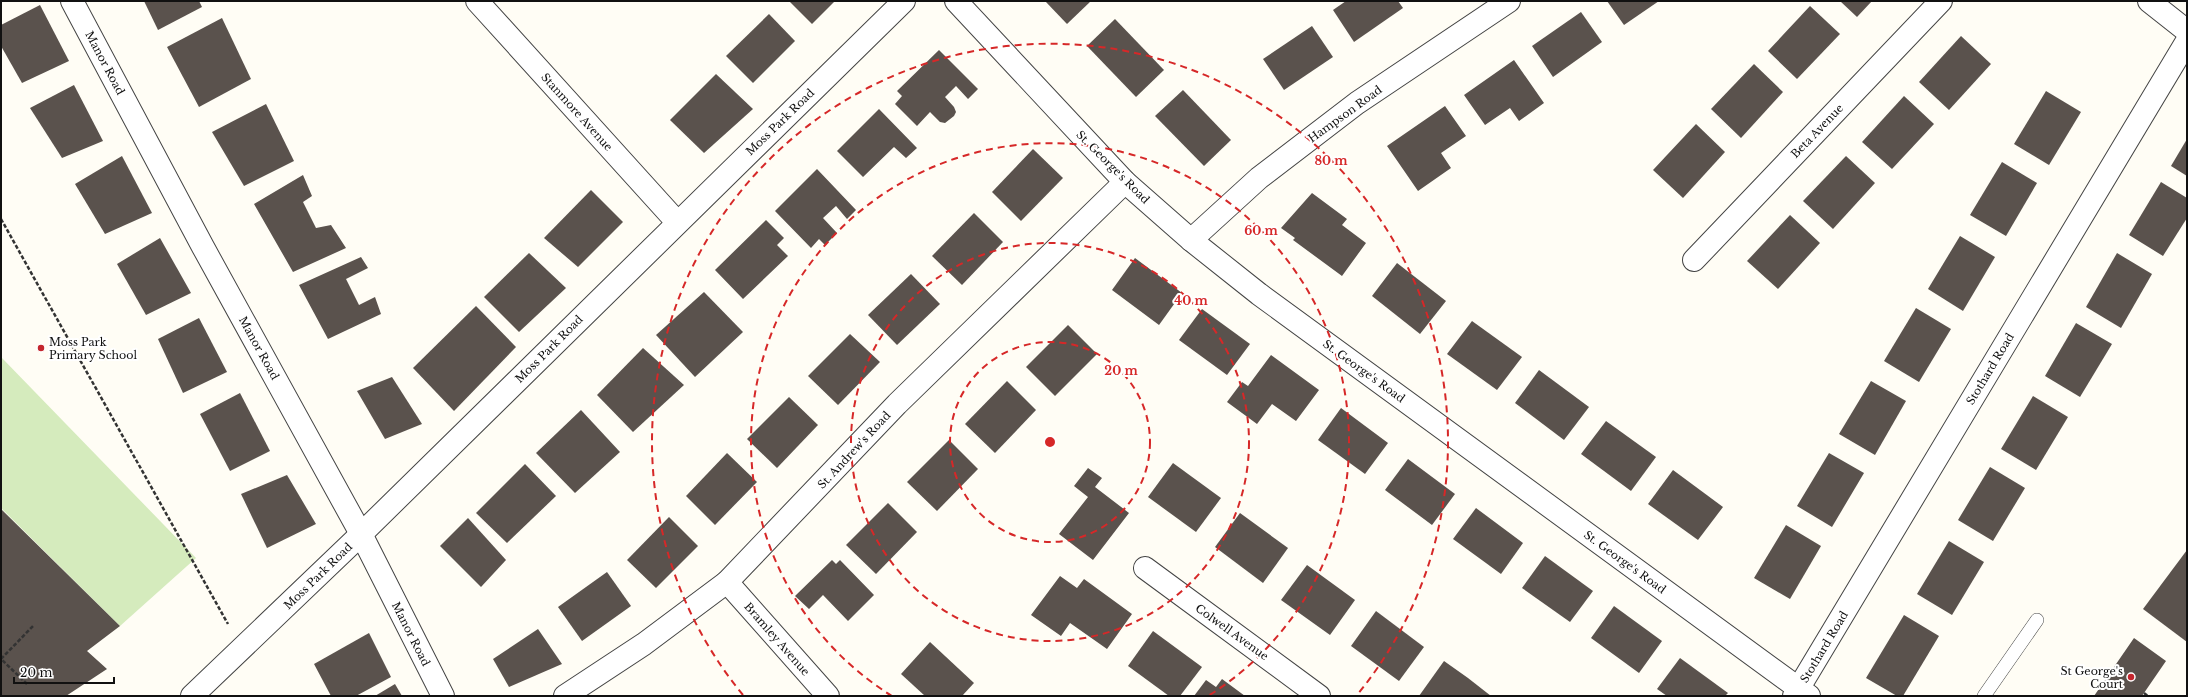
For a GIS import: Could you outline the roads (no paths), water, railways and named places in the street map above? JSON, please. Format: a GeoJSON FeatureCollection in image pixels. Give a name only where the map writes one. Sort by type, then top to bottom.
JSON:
{"type":"FeatureCollection","features":[{"type":"Feature","properties":{"kind":"street","name":"Manor Road"},"geometry":{"type":"LineString","coordinates":[[72,1],[203,247],[361,534],[443,696]]}},
{"type":"Feature","properties":{"kind":"street","name":"Stanmore Avenue"},"geometry":{"type":"LineString","coordinates":[[477,1],[677,222]]}},
{"type":"Feature","properties":{"kind":"street","name":"Moss Park Road"},"geometry":{"type":"LineString","coordinates":[[192,696],[361,534],[677,222],[904,1]]}},
{"type":"Feature","properties":{"kind":"street","name":"St. George's Road"},"geometry":{"type":"LineString","coordinates":[[956,1],[1125,182],[1191,240],[1259,294],[1801,694]]}},
{"type":"Feature","properties":{"kind":"street","name":"Hampson Road"},"geometry":{"type":"LineString","coordinates":[[1191,240],[1259,178],[1357,103],[1509,1]]}},
{"type":"Feature","properties":{"kind":"street","name":"Beta Avenue"},"geometry":{"type":"LineString","coordinates":[[1694,260],[1941,1]]}},
{"type":"Feature","properties":{"kind":"street"},"geometry":{"type":"LineString","coordinates":[[2149,1],[2187,31]]}},
{"type":"Feature","properties":{"kind":"street","name":"Stothard Road"},"geometry":{"type":"LineString","coordinates":[[1801,694],[2187,41]]}},
{"type":"Feature","properties":{"kind":"street","name":"St. Andrew's Road"},"geometry":{"type":"LineString","coordinates":[[565,696],[644,644],[727,582],[897,404],[1125,182]]}},
{"type":"Feature","properties":{"kind":"street","name":"Colwell Avenue"},"geometry":{"type":"LineString","coordinates":[[1145,568],[1319,696]]}},
{"type":"Feature","properties":{"kind":"street","name":"Bramley Avenue"},"geometry":{"type":"LineString","coordinates":[[727,582],[828,696]]}},
{"type":"Feature","properties":{"kind":"lane"},"geometry":{"type":"LineString","coordinates":[[1984,696],[2037,620]]}},
{"type":"Feature","properties":{"kind":"place","name":"Moss Park Primary School"},"geometry":{"type":"Point","coordinates":[41,348]}},
{"type":"Feature","properties":{"kind":"place","name":"St George's Court"},"geometry":{"type":"Point","coordinates":[2131,677]}}]}
